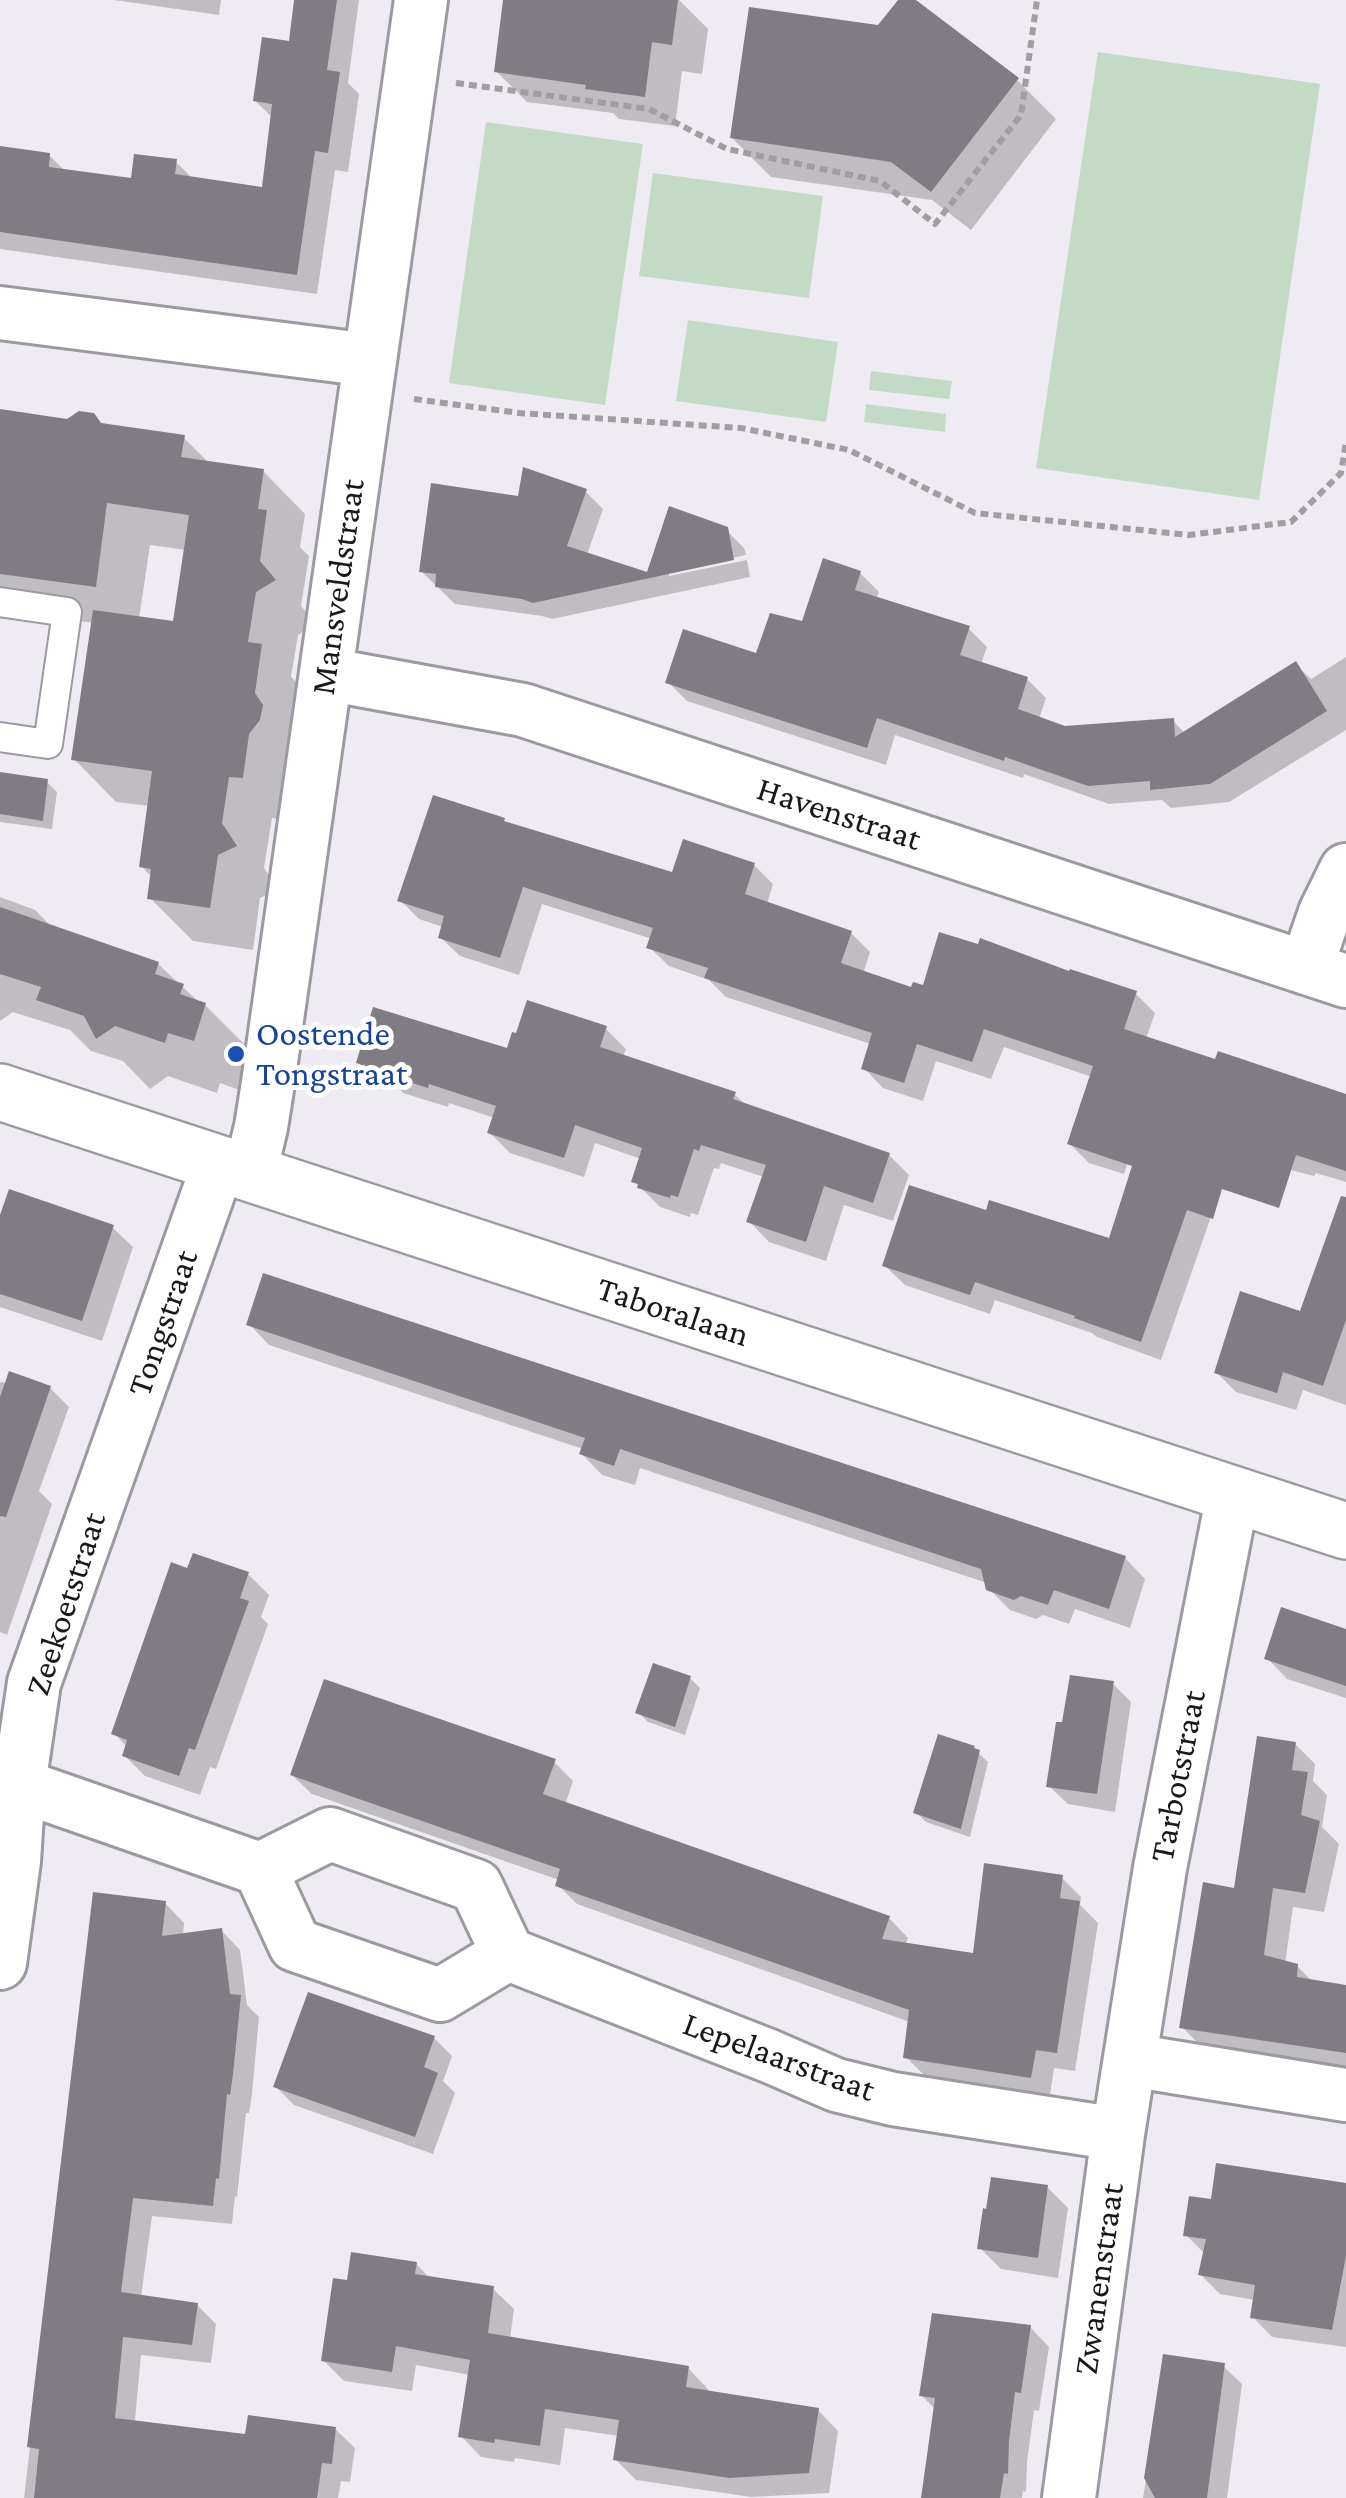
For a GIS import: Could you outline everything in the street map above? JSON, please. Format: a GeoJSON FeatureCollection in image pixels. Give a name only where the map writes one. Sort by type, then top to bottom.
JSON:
{"type":"FeatureCollection","features":[{"type":"Feature","properties":{"kind":"street","name":"Mansveldstraat"},"geometry":{"type":"LineString","coordinates":[[234,1168],[266,1098],[421,0]]}},
{"type":"Feature","properties":{"kind":"street"},"geometry":{"type":"LineString","coordinates":[[0,313],[368,375]]}},
{"type":"Feature","properties":{"kind":"street","name":"Havenstraat"},"geometry":{"type":"LineString","coordinates":[[326,674],[523,710],[1326,975]]}},
{"type":"Feature","properties":{"kind":"street"},"geometry":{"type":"LineString","coordinates":[[1326,975],[1326,913],[1346,870]]}},
{"type":"Feature","properties":{"kind":"street","name":"Taboralaan"},"geometry":{"type":"LineString","coordinates":[[0,1092],[1346,1531]]}},
{"type":"Feature","properties":{"kind":"street","name":"Tongstraat"},"geometry":{"type":"LineString","coordinates":[[106,1484],[234,1168]]}},
{"type":"Feature","properties":{"kind":"street","name":"Zeekoetstraat"},"geometry":{"type":"LineString","coordinates":[[0,1963],[34,1683],[106,1484]]}},
{"type":"Feature","properties":{"kind":"street","name":"Tarbotstraat"},"geometry":{"type":"LineString","coordinates":[[1130,2060],[1160,1868],[1233,1494]]}},
{"type":"Feature","properties":{"kind":"street"},"geometry":{"type":"LineString","coordinates":[[19,1785],[260,1868],[330,1834],[476,1886],[508,1954],[440,1995],[422,1989],[295,1944],[260,1868]]}},
{"type":"Feature","properties":{"kind":"street","name":"Lepelaarstraat"},"geometry":{"type":"LineString","coordinates":[[508,1954],[836,2085],[893,2099],[1118,2134]]}},
{"type":"Feature","properties":{"kind":"street"},"geometry":{"type":"LineString","coordinates":[[1130,2060],[1346,2094]]}},
{"type":"Feature","properties":{"kind":"street","name":"Zwanenstraat"},"geometry":{"type":"LineString","coordinates":[[1069,2498],[1130,2060]]}},
{"type":"Feature","properties":{"kind":"lane"},"geometry":{"type":"LineString","coordinates":[[0,602],[67,612],[48,744],[0,737]]}},
{"type":"Feature","properties":{"kind":"path"},"geometry":{"type":"LineString","coordinates":[[410,76],[649,109],[727,148],[880,180],[934,224],[1021,115],[1037,0]]}},
{"type":"Feature","properties":{"kind":"path"},"geometry":{"type":"LineString","coordinates":[[368,375],[399,398],[519,412],[741,428],[849,450],[975,513],[1189,536],[1291,522],[1342,473],[1346,442]]}},
{"type":"Feature","properties":{"kind":"green space"},"geometry":{"type":"Polygon","coordinates":[[[1098,52],[1320,84],[1259,500],[1036,468],[1098,52]]]}},
{"type":"Feature","properties":{"kind":"green space"},"geometry":{"type":"Polygon","coordinates":[[[486,122],[643,144],[605,405],[449,383],[486,122]]]}},
{"type":"Feature","properties":{"kind":"green space"},"geometry":{"type":"Polygon","coordinates":[[[653,173],[823,196],[809,298],[639,276],[653,173]]]}},
{"type":"Feature","properties":{"kind":"green space"},"geometry":{"type":"Polygon","coordinates":[[[688,320],[838,342],[826,422],[676,401],[688,320]]]}},
{"type":"Feature","properties":{"kind":"green space"},"geometry":{"type":"Polygon","coordinates":[[[871,371],[952,381],[949,399],[869,390],[871,371]]]}},
{"type":"Feature","properties":{"kind":"green space"},"geometry":{"type":"Polygon","coordinates":[[[866,404],[946,414],[945,432],[864,422],[866,404]]]}},
{"type":"Feature","properties":{"kind":"building"},"geometry":{"type":"Polygon","coordinates":[[[294,0],[337,0],[327,70],[340,72],[328,153],[315,151],[297,275],[0,232],[0,146],[50,153],[49,167],[131,178],[134,154],[177,159],[175,174],[262,187],[272,104],[253,101],[262,37],[289,41],[294,0]]]}},
{"type":"Feature","properties":{"kind":"building"},"geometry":{"type":"Polygon","coordinates":[[[503,0],[678,0],[672,45],[652,42],[645,97],[494,72],[503,0]]]}},
{"type":"Feature","properties":{"kind":"building"},"geometry":{"type":"Polygon","coordinates":[[[898,0],[916,0],[1019,78],[931,192],[891,162],[730,138],[749,7],[878,25],[898,0]]]}},
{"type":"Feature","properties":{"kind":"building"},"geometry":{"type":"Polygon","coordinates":[[[0,409],[67,419],[79,411],[94,413],[101,423],[185,435],[181,457],[264,469],[258,509],[267,510],[260,561],[276,580],[256,592],[248,642],[262,644],[255,693],[263,705],[260,720],[249,734],[243,778],[229,777],[222,823],[237,846],[218,855],[210,908],[147,899],[151,869],[139,867],[152,771],[71,760],[93,610],[173,621],[189,515],[107,503],[96,587],[0,574],[0,409]]]}},
{"type":"Feature","properties":{"kind":"building"},"geometry":{"type":"Polygon","coordinates":[[[523,467],[587,489],[567,546],[647,572],[669,506],[728,527],[734,560],[533,603],[435,587],[436,574],[419,572],[431,483],[518,496],[523,467]]]}},
{"type":"Feature","properties":{"kind":"building"},"geometry":{"type":"Polygon","coordinates":[[[823,558],[861,571],[855,590],[970,626],[960,655],[1028,677],[1018,709],[1065,726],[1174,718],[1175,737],[1296,661],[1327,711],[1210,784],[1150,790],[1150,781],[1088,786],[877,718],[867,748],[665,683],[683,629],[756,653],[770,613],[802,621],[823,558]]]}},
{"type":"Feature","properties":{"kind":"building"},"geometry":{"type":"Polygon","coordinates":[[[0,772],[48,779],[43,821],[0,814],[0,772]]]}},
{"type":"Feature","properties":{"kind":"building"},"geometry":{"type":"Polygon","coordinates":[[[433,795],[672,872],[683,839],[755,863],[745,894],[852,931],[841,963],[911,987],[913,982],[923,985],[939,932],[978,944],[980,938],[1137,991],[1124,1029],[1215,1059],[1218,1051],[1346,1094],[1346,1171],[1296,1155],[1279,1208],[1222,1189],[1213,1219],[1187,1210],[1141,1342],[975,1282],[970,1295],[882,1266],[909,1185],[986,1210],[989,1200],[1109,1238],[1132,1166],[1067,1144],[1093,1066],[984,1029],[972,1062],[917,1044],[904,1083],[861,1069],[872,1033],[704,978],[708,968],[646,948],[653,928],[523,887],[500,958],[438,938],[444,916],[397,901],[433,795]]]}},
{"type":"Feature","properties":{"kind":"building"},"geometry":{"type":"Polygon","coordinates":[[[0,907],[159,962],[155,974],[184,984],[180,994],[206,1003],[194,1041],[168,1033],[165,1043],[115,1026],[96,1039],[84,1016],[36,1000],[41,987],[0,974],[0,907]]]}},
{"type":"Feature","properties":{"kind":"building"},"geometry":{"type":"Polygon","coordinates":[[[527,1000],[607,1026],[600,1047],[736,1092],[733,1099],[890,1153],[873,1203],[824,1186],[806,1242],[746,1222],[766,1165],[701,1145],[699,1151],[694,1149],[678,1197],[670,1198],[637,1188],[638,1184],[631,1182],[642,1148],[575,1125],[564,1158],[487,1133],[496,1106],[356,1063],[373,1007],[507,1048],[527,1000]]]}},
{"type":"Feature","properties":{"kind":"building"},"geometry":{"type":"Polygon","coordinates":[[[9,1189],[114,1225],[82,1321],[0,1294],[0,1215],[9,1189]]]}},
{"type":"Feature","properties":{"kind":"building"},"geometry":{"type":"Polygon","coordinates":[[[1341,1196],[1346,1197],[1346,1320],[1323,1386],[1283,1372],[1277,1393],[1214,1373],[1240,1291],[1300,1311],[1341,1196]]]}},
{"type":"Feature","properties":{"kind":"building"},"geometry":{"type":"Polygon","coordinates":[[[263,1273],[1126,1556],[1109,1609],[1054,1590],[1048,1605],[1021,1596],[1014,1600],[986,1590],[981,1569],[620,1449],[614,1466],[579,1454],[585,1438],[246,1325],[263,1273]]]}},
{"type":"Feature","properties":{"kind":"building"},"geometry":{"type":"Polygon","coordinates":[[[9,1371],[51,1386],[6,1517],[0,1516],[0,1397],[9,1371]]]}},
{"type":"Feature","properties":{"kind":"building"},"geometry":{"type":"Polygon","coordinates":[[[193,1553],[249,1572],[240,1598],[249,1601],[195,1750],[189,1748],[179,1776],[122,1756],[127,1740],[111,1734],[171,1562],[187,1568],[193,1553]]]}},
{"type":"Feature","properties":{"kind":"building"},"geometry":{"type":"Polygon","coordinates":[[[1281,1607],[1346,1629],[1346,1686],[1264,1659],[1281,1607]]]}},
{"type":"Feature","properties":{"kind":"building"},"geometry":{"type":"Polygon","coordinates":[[[653,1663],[691,1676],[675,1727],[635,1713],[653,1663]]]}},
{"type":"Feature","properties":{"kind":"building"},"geometry":{"type":"Polygon","coordinates":[[[1070,1675],[1114,1681],[1097,1794],[1046,1787],[1056,1722],[1062,1722],[1070,1675]]]}},
{"type":"Feature","properties":{"kind":"building"},"geometry":{"type":"Polygon","coordinates":[[[324,1679],[556,1759],[543,1794],[890,1916],[882,1939],[973,1953],[984,1863],[1063,1875],[1060,1898],[1080,1901],[1057,2053],[1036,2050],[1031,2078],[903,2058],[909,2010],[555,1886],[560,1869],[290,1775],[324,1679]]]}},
{"type":"Feature","properties":{"kind":"building"},"geometry":{"type":"Polygon","coordinates":[[[938,1734],[980,1750],[961,1829],[913,1813],[938,1734]]]}},
{"type":"Feature","properties":{"kind":"building"},"geometry":{"type":"Polygon","coordinates":[[[1257,1736],[1296,1742],[1292,1770],[1308,1772],[1301,1815],[1320,1821],[1305,1893],[1273,1888],[1264,1955],[1298,1964],[1297,1977],[1346,1985],[1346,2053],[1179,2028],[1203,1882],[1234,1888],[1257,1736]]]}},
{"type":"Feature","properties":{"kind":"building"},"geometry":{"type":"Polygon","coordinates":[[[93,1892],[166,1901],[162,1936],[222,1928],[230,1994],[241,1995],[213,2206],[133,2198],[121,2292],[198,2303],[192,2345],[123,2337],[115,2418],[245,2434],[248,2415],[336,2427],[332,2464],[322,2463],[317,2498],[34,2498],[39,2449],[27,2447],[93,1892]]]}},
{"type":"Feature","properties":{"kind":"building"},"geometry":{"type":"Polygon","coordinates":[[[308,1992],[435,2036],[424,2067],[438,2073],[415,2137],[273,2087],[308,1992]]]}},
{"type":"Feature","properties":{"kind":"building"},"geometry":{"type":"Polygon","coordinates":[[[1216,2163],[1346,2183],[1346,2256],[1332,2330],[1250,2318],[1255,2285],[1198,2275],[1206,2239],[1183,2236],[1189,2196],[1211,2199],[1216,2163]]]}},
{"type":"Feature","properties":{"kind":"building"},"geometry":{"type":"Polygon","coordinates":[[[991,2177],[1048,2185],[1038,2258],[977,2249],[991,2177]]]}},
{"type":"Feature","properties":{"kind":"building"},"geometry":{"type":"Polygon","coordinates":[[[351,2252],[417,2262],[415,2274],[494,2286],[488,2333],[689,2366],[686,2387],[819,2408],[809,2473],[729,2478],[613,2460],[619,2420],[545,2409],[540,2446],[458,2437],[470,2360],[396,2346],[392,2372],[321,2361],[333,2278],[347,2280],[351,2252]]]}},
{"type":"Feature","properties":{"kind":"building"},"geometry":{"type":"Polygon","coordinates":[[[932,2313],[1031,2325],[1021,2393],[1015,2392],[1008,2474],[1004,2473],[1000,2498],[921,2498],[935,2398],[919,2396],[932,2313]]]}},
{"type":"Feature","properties":{"kind":"building"},"geometry":{"type":"Polygon","coordinates":[[[1163,2354],[1225,2363],[1207,2498],[1155,2498],[1144,2478],[1163,2354]]]}},
{"type":"Feature","properties":{"kind":"place","name":"Oostende Tongstraat"},"geometry":{"type":"Point","coordinates":[236,1054]}}]}
